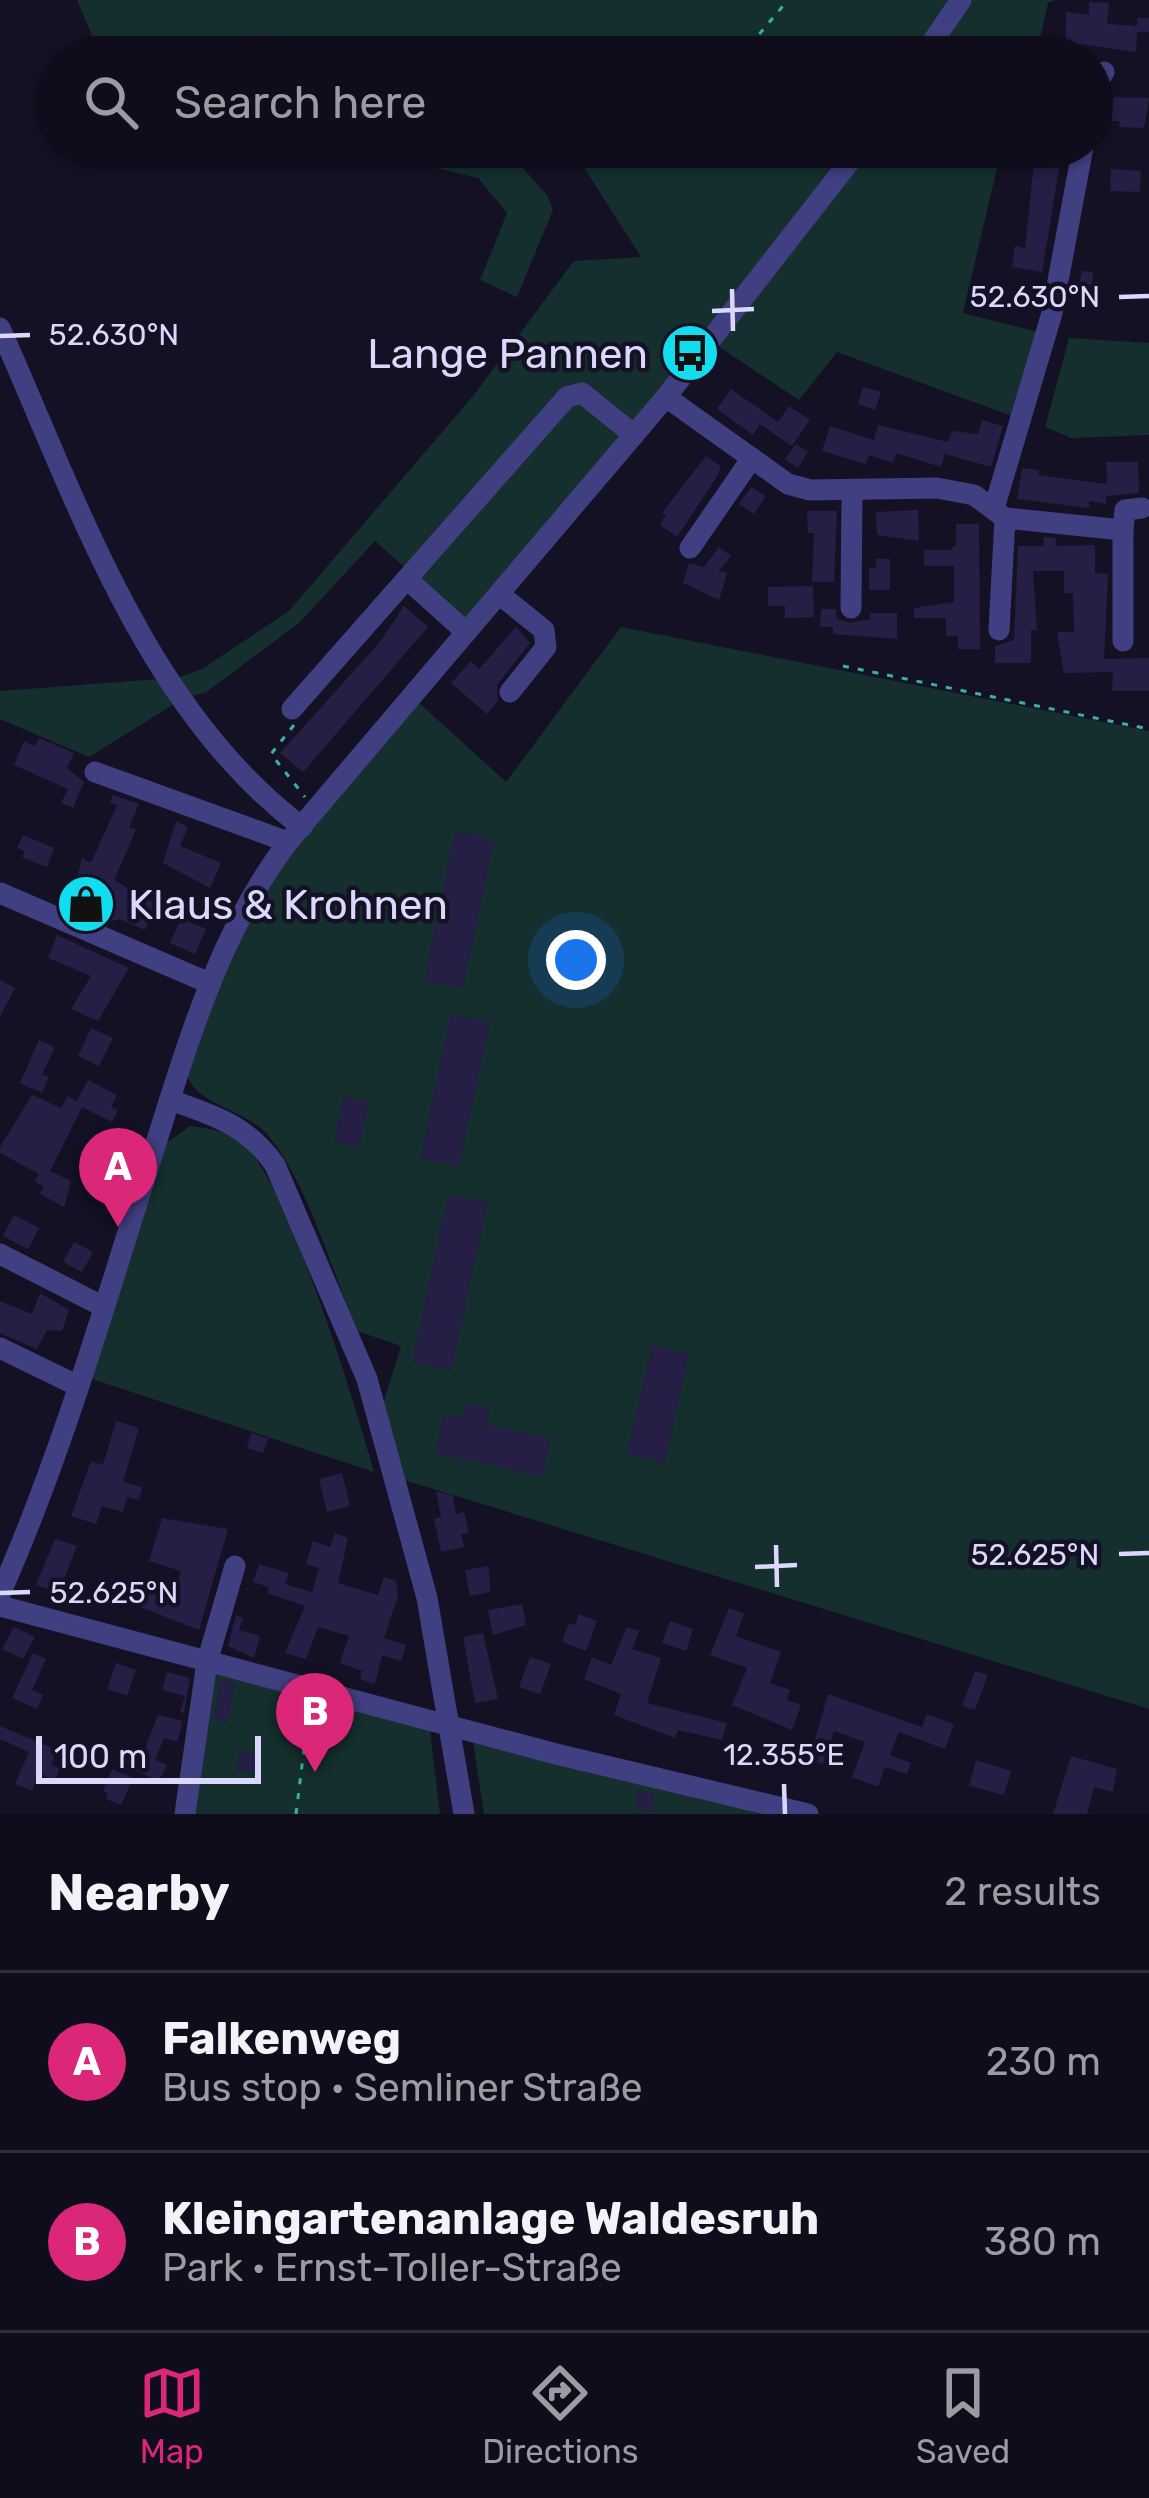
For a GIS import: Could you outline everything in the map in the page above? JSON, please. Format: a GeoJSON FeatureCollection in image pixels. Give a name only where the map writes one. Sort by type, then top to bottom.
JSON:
{"type":"FeatureCollection","features":[{"type":"Feature","properties":{"kind":"street"},"geometry":{"type":"LineString","coordinates":[[936,36],[961,0]]}},
{"type":"Feature","properties":{"kind":"street"},"geometry":{"type":"LineString","coordinates":[[0,1594],[76,1385],[209,983],[242,909],[295,834],[460,627],[499,594],[667,398],[845,168]]}},
{"type":"Feature","properties":{"kind":"street"},"geometry":{"type":"LineString","coordinates":[[1000,630],[1000,512],[1052,313],[1079,168]]}},
{"type":"Feature","properties":{"kind":"street"},"geometry":{"type":"LineString","coordinates":[[0,328],[119,589],[172,680],[221,753],[295,834]]}},
{"type":"Feature","properties":{"kind":"street"},"geometry":{"type":"LineString","coordinates":[[292,709],[567,397],[582,393],[634,435]]}},
{"type":"Feature","properties":{"kind":"street"},"geometry":{"type":"LineString","coordinates":[[667,398],[788,484],[852,491],[938,488],[974,495],[1000,512],[1123,530]]}},
{"type":"Feature","properties":{"kind":"street"},"geometry":{"type":"LineString","coordinates":[[690,548],[752,458]]}},
{"type":"Feature","properties":{"kind":"street"},"geometry":{"type":"LineString","coordinates":[[850,608],[852,491]]}},
{"type":"Feature","properties":{"kind":"street"},"geometry":{"type":"LineString","coordinates":[[1123,641],[1125,510],[1142,508]]}},
{"type":"Feature","properties":{"kind":"street"},"geometry":{"type":"LineString","coordinates":[[408,580],[460,627]]}},
{"type":"Feature","properties":{"kind":"street"},"geometry":{"type":"LineString","coordinates":[[499,594],[544,630],[546,647],[510,692]]}},
{"type":"Feature","properties":{"kind":"street"},"geometry":{"type":"LineString","coordinates":[[95,772],[295,834]]}},
{"type":"Feature","properties":{"kind":"street"},"geometry":{"type":"LineString","coordinates":[[0,893],[209,983]]}},
{"type":"Feature","properties":{"kind":"street"},"geometry":{"type":"LineString","coordinates":[[170,1100],[228,1120],[257,1139],[275,1165],[367,1379],[427,1598],[453,1727],[464,1814]]}},
{"type":"Feature","properties":{"kind":"street"},"geometry":{"type":"LineString","coordinates":[[0,1255],[102,1306]]}},
{"type":"Feature","properties":{"kind":"street"},"geometry":{"type":"LineString","coordinates":[[0,1348],[76,1385]]}},
{"type":"Feature","properties":{"kind":"street"},"geometry":{"type":"LineString","coordinates":[[185,1814],[207,1662],[235,1566]]}},
{"type":"Feature","properties":{"kind":"street"},"geometry":{"type":"LineString","coordinates":[[0,1606],[453,1727],[808,1814]]}},
{"type":"Feature","properties":{"kind":"path"},"geometry":{"type":"LineString","coordinates":[[758,36],[788,0]]}},
{"type":"Feature","properties":{"kind":"path"},"geometry":{"type":"LineString","coordinates":[[843,666],[1149,729]]}},
{"type":"Feature","properties":{"kind":"path"},"geometry":{"type":"LineString","coordinates":[[296,1814],[310,1700]]}},
{"type":"Feature","properties":{"kind":"green space"},"geometry":{"type":"Polygon","coordinates":[[[77,0],[950,0],[926,36],[92,36],[77,0]]]}},
{"type":"Feature","properties":{"kind":"green space"},"geometry":{"type":"Polygon","coordinates":[[[971,0],[1056,0],[1048,3],[1041,36],[946,36],[971,0]]]}},
{"type":"Feature","properties":{"kind":"green space"},"geometry":{"type":"Polygon","coordinates":[[[435,168],[523,168],[547,195],[553,210],[517,297],[480,280],[507,213],[478,178],[435,168]]]}},
{"type":"Feature","properties":{"kind":"green space"},"geometry":{"type":"Polygon","coordinates":[[[584,168],[837,168],[791,231],[467,622],[375,541],[299,623],[205,693],[186,697],[174,679],[202,669],[289,611],[473,396],[574,261],[641,257],[584,168]]]}},
{"type":"Feature","properties":{"kind":"green space"},"geometry":{"type":"Polygon","coordinates":[[[855,168],[997,168],[963,313],[1037,332],[1012,416],[837,352],[799,400],[718,346],[855,168]]]}},
{"type":"Feature","properties":{"kind":"green space"},"geometry":{"type":"Polygon","coordinates":[[[1069,338],[1149,343],[1149,435],[1071,438],[1045,427],[1069,338]]]}},
{"type":"Feature","properties":{"kind":"green space"},"geometry":{"type":"Polygon","coordinates":[[[621,627],[1149,731],[1149,1709],[404,1480],[383,1404],[401,1346],[357,1331],[307,1202],[267,1134],[200,1093],[187,1074],[207,1011],[251,911],[309,829],[418,702],[506,782],[621,627]]]}},
{"type":"Feature","properties":{"kind":"green space"},"geometry":{"type":"Polygon","coordinates":[[[160,679],[179,701],[89,757],[0,719],[0,691],[160,679]]]}},
{"type":"Feature","properties":{"kind":"green space"},"geometry":{"type":"Polygon","coordinates":[[[190,1126],[224,1133],[242,1143],[260,1164],[318,1297],[374,1472],[89,1378],[165,1144],[190,1126]]]}},
{"type":"Feature","properties":{"kind":"green space"},"geometry":{"type":"Polygon","coordinates":[[[208,1671],[430,1731],[440,1814],[189,1814],[208,1671]]]}},
{"type":"Feature","properties":{"kind":"green space"},"geometry":{"type":"Polygon","coordinates":[[[473,1742],[712,1802],[721,1798],[786,1814],[484,1814],[473,1742]]]}},
{"type":"Feature","properties":{"kind":"building"},"geometry":{"type":"Polygon","coordinates":[[[1089,2],[1109,3],[1107,24],[1137,26],[1137,18],[1149,18],[1149,32],[1137,32],[1136,52],[1113,49],[1113,36],[1065,36],[1066,12],[1089,15],[1089,2]]]}},
{"type":"Feature","properties":{"kind":"building"},"geometry":{"type":"Polygon","coordinates":[[[1113,97],[1149,98],[1144,128],[1119,127],[1120,121],[1113,121],[1113,97]]]}},
{"type":"Feature","properties":{"kind":"building"},"geometry":{"type":"Polygon","coordinates":[[[1033,168],[1059,168],[1042,272],[1012,267],[1015,246],[1025,248],[1033,168]]]}},
{"type":"Feature","properties":{"kind":"building"},"geometry":{"type":"Polygon","coordinates":[[[1111,169],[1141,171],[1140,192],[1110,191],[1111,169]]]}},
{"type":"Feature","properties":{"kind":"building"},"geometry":{"type":"Polygon","coordinates":[[[1082,271],[1093,272],[1091,299],[1076,298],[1082,271]]]}},
{"type":"Feature","properties":{"kind":"building"},"geometry":{"type":"Polygon","coordinates":[[[863,387],[881,392],[875,410],[858,404],[863,387]]]}},
{"type":"Feature","properties":{"kind":"building"},"geometry":{"type":"Polygon","coordinates":[[[731,389],[778,422],[789,406],[810,420],[792,446],[760,424],[753,435],[717,409],[731,389]]]}},
{"type":"Feature","properties":{"kind":"building"},"geometry":{"type":"Polygon","coordinates":[[[982,420],[1003,426],[991,467],[945,454],[941,467],[896,453],[893,463],[869,455],[866,464],[822,451],[830,426],[874,440],[878,425],[948,442],[952,431],[978,434],[982,420]]]}},
{"type":"Feature","properties":{"kind":"building"},"geometry":{"type":"Polygon","coordinates":[[[796,444],[808,452],[798,468],[785,459],[796,444]]]}},
{"type":"Feature","properties":{"kind":"building"},"geometry":{"type":"Polygon","coordinates":[[[706,456],[721,466],[718,475],[677,537],[660,525],[666,515],[662,513],[706,456]]]}},
{"type":"Feature","properties":{"kind":"building"},"geometry":{"type":"Polygon","coordinates":[[[1106,462],[1138,462],[1139,493],[1106,496],[1106,504],[1089,501],[1089,508],[1017,499],[1022,468],[1039,470],[1038,475],[1107,484],[1106,462]]]}},
{"type":"Feature","properties":{"kind":"building"},"geometry":{"type":"Polygon","coordinates":[[[751,487],[766,496],[754,514],[739,504],[751,487]]]}},
{"type":"Feature","properties":{"kind":"building"},"geometry":{"type":"Polygon","coordinates":[[[918,510],[919,541],[877,535],[876,512],[918,510]]]}},
{"type":"Feature","properties":{"kind":"building"},"geometry":{"type":"Polygon","coordinates":[[[807,511],[837,511],[834,582],[812,582],[814,533],[808,533],[807,511]]]}},
{"type":"Feature","properties":{"kind":"building"},"geometry":{"type":"Polygon","coordinates":[[[956,524],[979,524],[980,649],[958,649],[958,636],[946,636],[946,618],[914,618],[914,608],[954,602],[954,566],[924,566],[924,550],[950,550],[956,544],[956,524]]]}},
{"type":"Feature","properties":{"kind":"building"},"geometry":{"type":"Polygon","coordinates":[[[1043,537],[1056,538],[1056,546],[1095,545],[1095,573],[1108,574],[1104,659],[1149,658],[1149,691],[1112,691],[1113,672],[1064,673],[1057,632],[1074,632],[1073,593],[1064,593],[1064,571],[1033,571],[1037,630],[1031,630],[1031,663],[995,663],[995,646],[1014,640],[1018,546],[1044,546],[1043,537]]]}},
{"type":"Feature","properties":{"kind":"building"},"geometry":{"type":"Polygon","coordinates":[[[719,547],[731,556],[719,571],[727,573],[719,600],[683,583],[689,563],[704,567],[719,547]]]}},
{"type":"Feature","properties":{"kind":"building"},"geometry":{"type":"Polygon","coordinates":[[[876,559],[890,559],[890,590],[869,590],[869,568],[876,568],[876,559]]]}},
{"type":"Feature","properties":{"kind":"building"},"geometry":{"type":"Polygon","coordinates":[[[813,586],[814,617],[785,618],[785,606],[768,606],[768,587],[813,586]]]}},
{"type":"Feature","properties":{"kind":"building"},"geometry":{"type":"Polygon","coordinates":[[[404,606],[428,627],[303,772],[280,753],[380,642],[404,606]]]}},
{"type":"Feature","properties":{"kind":"building"},"geometry":{"type":"Polygon","coordinates":[[[821,609],[836,609],[837,619],[850,623],[870,619],[870,613],[897,613],[897,639],[833,634],[833,627],[820,627],[821,609]]]}},
{"type":"Feature","properties":{"kind":"building"},"geometry":{"type":"Polygon","coordinates":[[[516,627],[530,643],[497,685],[498,701],[487,714],[451,683],[471,661],[479,669],[516,627]]]}},
{"type":"Feature","properties":{"kind":"building"},"geometry":{"type":"Polygon","coordinates":[[[39,738],[74,753],[67,768],[84,782],[73,808],[61,803],[68,789],[14,765],[24,741],[35,746],[39,738]]]}},
{"type":"Feature","properties":{"kind":"building"},"geometry":{"type":"Polygon","coordinates":[[[113,795],[139,804],[129,827],[136,830],[114,880],[156,904],[145,930],[119,919],[109,922],[76,908],[72,900],[82,858],[91,863],[117,805],[110,802],[113,795]]]}},
{"type":"Feature","properties":{"kind":"building"},"geometry":{"type":"Polygon","coordinates":[[[176,821],[188,827],[180,846],[221,863],[210,888],[163,863],[176,821]]]}},
{"type":"Feature","properties":{"kind":"building"},"geometry":{"type":"Polygon","coordinates":[[[455,831],[494,840],[463,988],[424,980],[455,831]]]}},
{"type":"Feature","properties":{"kind":"building"},"geometry":{"type":"Polygon","coordinates":[[[23,835],[54,848],[47,867],[22,857],[25,851],[17,848],[23,835]]]}},
{"type":"Feature","properties":{"kind":"building"},"geometry":{"type":"Polygon","coordinates":[[[170,897],[191,906],[186,917],[165,909],[170,897]]]}},
{"type":"Feature","properties":{"kind":"building"},"geometry":{"type":"Polygon","coordinates":[[[181,918],[206,929],[195,954],[170,943],[181,918]]]}},
{"type":"Feature","properties":{"kind":"building"},"geometry":{"type":"Polygon","coordinates":[[[57,935],[129,968],[98,1021],[71,1009],[91,976],[48,958],[57,935]]]}},
{"type":"Feature","properties":{"kind":"building"},"geometry":{"type":"Polygon","coordinates":[[[0,980],[15,988],[0,1017],[0,980]]]}},
{"type":"Feature","properties":{"kind":"building"},"geometry":{"type":"Polygon","coordinates":[[[451,1014],[490,1022],[459,1166],[420,1158],[451,1014]]]}},
{"type":"Feature","properties":{"kind":"building"},"geometry":{"type":"Polygon","coordinates":[[[91,1028],[113,1038],[99,1066],[78,1056],[91,1028]]]}},
{"type":"Feature","properties":{"kind":"building"},"geometry":{"type":"Polygon","coordinates":[[[39,1040],[55,1047],[42,1074],[49,1077],[42,1093],[20,1083],[39,1040]]]}},
{"type":"Feature","properties":{"kind":"building"},"geometry":{"type":"Polygon","coordinates":[[[88,1080],[117,1095],[111,1107],[118,1110],[112,1122],[82,1107],[50,1171],[71,1181],[64,1207],[40,1194],[44,1187],[35,1182],[39,1174],[0,1153],[0,1147],[32,1095],[61,1108],[68,1096],[77,1101],[88,1080]]]}},
{"type":"Feature","properties":{"kind":"building"},"geometry":{"type":"Polygon","coordinates":[[[343,1097],[369,1102],[359,1147],[334,1141],[343,1097]]]}},
{"type":"Feature","properties":{"kind":"building"},"geometry":{"type":"Polygon","coordinates":[[[448,1195],[488,1203],[451,1371],[412,1363],[448,1195]]]}},
{"type":"Feature","properties":{"kind":"building"},"geometry":{"type":"Polygon","coordinates":[[[14,1215],[39,1228],[28,1249],[3,1236],[14,1215]]]}},
{"type":"Feature","properties":{"kind":"building"},"geometry":{"type":"Polygon","coordinates":[[[74,1242],[93,1252],[82,1272],[63,1262],[74,1242]]]}},
{"type":"Feature","properties":{"kind":"building"},"geometry":{"type":"Polygon","coordinates":[[[40,1293],[69,1310],[62,1331],[47,1330],[37,1349],[0,1333],[0,1301],[32,1314],[40,1293]]]}},
{"type":"Feature","properties":{"kind":"building"},"geometry":{"type":"Polygon","coordinates":[[[652,1345],[689,1353],[665,1463],[627,1454],[652,1345]]]}},
{"type":"Feature","properties":{"kind":"building"},"geometry":{"type":"Polygon","coordinates":[[[467,1403],[490,1408],[486,1425],[551,1439],[542,1477],[435,1453],[443,1414],[463,1418],[467,1403]]]}},
{"type":"Feature","properties":{"kind":"building"},"geometry":{"type":"Polygon","coordinates":[[[116,1421],[139,1428],[123,1482],[142,1487],[139,1500],[127,1497],[123,1512],[102,1506],[96,1524],[71,1516],[91,1461],[103,1465],[116,1421]]]}},
{"type":"Feature","properties":{"kind":"building"},"geometry":{"type":"Polygon","coordinates":[[[251,1433],[268,1438],[263,1453],[247,1448],[251,1433]]]}},
{"type":"Feature","properties":{"kind":"building"},"geometry":{"type":"Polygon","coordinates":[[[342,1473],[350,1506],[327,1512],[319,1479],[342,1473]]]}},
{"type":"Feature","properties":{"kind":"building"},"geometry":{"type":"Polygon","coordinates":[[[436,1491],[453,1496],[456,1514],[464,1512],[469,1533],[461,1534],[464,1547],[441,1552],[434,1519],[441,1517],[436,1491]]]}},
{"type":"Feature","properties":{"kind":"building"},"geometry":{"type":"Polygon","coordinates":[[[162,1518],[228,1529],[199,1630],[130,1603],[133,1588],[173,1599],[181,1571],[149,1561],[162,1518]]]}},
{"type":"Feature","properties":{"kind":"building"},"geometry":{"type":"Polygon","coordinates":[[[335,1533],[348,1538],[338,1583],[378,1595],[384,1577],[396,1581],[398,1596],[384,1638],[406,1645],[401,1661],[382,1655],[375,1684],[360,1679],[362,1671],[340,1663],[349,1636],[318,1627],[306,1659],[285,1653],[305,1606],[267,1593],[269,1587],[253,1582],[259,1564],[289,1573],[285,1584],[312,1592],[319,1568],[306,1564],[313,1541],[330,1547],[335,1533]]]}},
{"type":"Feature","properties":{"kind":"building"},"geometry":{"type":"Polygon","coordinates":[[[55,1539],[77,1546],[59,1592],[36,1585],[55,1539]]]}},
{"type":"Feature","properties":{"kind":"building"},"geometry":{"type":"Polygon","coordinates":[[[489,1566],[490,1592],[470,1596],[465,1570],[489,1566]]]}},
{"type":"Feature","properties":{"kind":"building"},"geometry":{"type":"Polygon","coordinates":[[[522,1604],[526,1625],[493,1635],[488,1610],[522,1604]]]}},
{"type":"Feature","properties":{"kind":"building"},"geometry":{"type":"Polygon","coordinates":[[[729,1608],[744,1614],[736,1636],[781,1652],[770,1683],[790,1690],[787,1700],[801,1705],[792,1730],[732,1705],[747,1668],[710,1655],[729,1608]]]}},
{"type":"Feature","properties":{"kind":"building"},"geometry":{"type":"Polygon","coordinates":[[[579,1614],[597,1621],[586,1651],[562,1642],[569,1623],[575,1625],[579,1614]]]}},
{"type":"Feature","properties":{"kind":"building"},"geometry":{"type":"Polygon","coordinates":[[[236,1615],[243,1618],[239,1630],[260,1636],[254,1658],[228,1646],[236,1615]]]}},
{"type":"Feature","properties":{"kind":"building"},"geometry":{"type":"Polygon","coordinates":[[[670,1621],[693,1629],[686,1651],[662,1643],[670,1621]]]}},
{"type":"Feature","properties":{"kind":"building"},"geometry":{"type":"Polygon","coordinates":[[[14,1627],[35,1637],[23,1659],[2,1649],[14,1627]]]}},
{"type":"Feature","properties":{"kind":"building"},"geometry":{"type":"Polygon","coordinates":[[[627,1627],[639,1631],[632,1649],[661,1658],[647,1703],[727,1723],[722,1740],[678,1730],[675,1738],[614,1715],[621,1694],[584,1679],[592,1657],[611,1665],[627,1627]]]}},
{"type":"Feature","properties":{"kind":"building"},"geometry":{"type":"Polygon","coordinates":[[[483,1633],[498,1699],[475,1703],[463,1637],[483,1633]]]}},
{"type":"Feature","properties":{"kind":"building"},"geometry":{"type":"Polygon","coordinates":[[[33,1653],[46,1659],[32,1690],[43,1695],[37,1709],[12,1698],[33,1653]]]}},
{"type":"Feature","properties":{"kind":"building"},"geometry":{"type":"Polygon","coordinates":[[[530,1657],[551,1664],[540,1694],[519,1687],[530,1657]]]}},
{"type":"Feature","properties":{"kind":"building"},"geometry":{"type":"Polygon","coordinates":[[[116,1663],[136,1670],[127,1696],[107,1689],[116,1663]]]}},
{"type":"Feature","properties":{"kind":"building"},"geometry":{"type":"Polygon","coordinates":[[[975,1671],[988,1675],[975,1710],[962,1706],[975,1671]]]}},
{"type":"Feature","properties":{"kind":"building"},"geometry":{"type":"Polygon","coordinates":[[[167,1672],[190,1678],[184,1713],[180,1712],[185,1696],[162,1690],[167,1672]]]}},
{"type":"Feature","properties":{"kind":"building"},"geometry":{"type":"Polygon","coordinates":[[[220,1680],[235,1684],[227,1723],[214,1720],[220,1680]]]}},
{"type":"Feature","properties":{"kind":"building"},"geometry":{"type":"Polygon","coordinates":[[[828,1694],[922,1727],[927,1714],[954,1724],[945,1749],[899,1732],[890,1755],[911,1763],[907,1774],[885,1767],[878,1787],[852,1777],[865,1742],[834,1731],[823,1764],[802,1758],[805,1744],[813,1746],[828,1694]]]}},
{"type":"Feature","properties":{"kind":"building"},"geometry":{"type":"Polygon","coordinates":[[[158,1715],[183,1721],[177,1742],[164,1738],[155,1760],[167,1765],[159,1781],[136,1771],[158,1715]]]}},
{"type":"Feature","properties":{"kind":"building"},"geometry":{"type":"Polygon","coordinates":[[[0,1726],[57,1750],[51,1765],[60,1768],[55,1780],[39,1773],[32,1791],[15,1784],[29,1752],[0,1739],[0,1726]]]}},
{"type":"Feature","properties":{"kind":"building"},"geometry":{"type":"Polygon","coordinates":[[[239,1752],[258,1755],[255,1773],[236,1770],[239,1752]]]}},
{"type":"Feature","properties":{"kind":"building"},"geometry":{"type":"Polygon","coordinates":[[[1071,1756],[1117,1769],[1113,1792],[1094,1787],[1087,1814],[1053,1814],[1071,1756]]]}},
{"type":"Feature","properties":{"kind":"building"},"geometry":{"type":"Polygon","coordinates":[[[976,1760],[1011,1771],[1004,1795],[969,1786],[976,1760]]]}},
{"type":"Feature","properties":{"kind":"building"},"geometry":{"type":"Polygon","coordinates":[[[112,1769],[133,1778],[121,1805],[106,1799],[108,1793],[103,1791],[112,1769]]]}},
{"type":"Feature","properties":{"kind":"building"},"geometry":{"type":"Polygon","coordinates":[[[638,1791],[654,1793],[652,1812],[635,1809],[638,1791]]]}},
{"type":"Feature","properties":{"kind":"place","name":"Lange Pannen"},"geometry":{"type":"Point","coordinates":[690,353]}},
{"type":"Feature","properties":{"kind":"place","name":"Klaus & Krohnen"},"geometry":{"type":"Point","coordinates":[86,904]}},
{"type":"Feature","properties":{"kind":"place","name":"Falkenweg"},"geometry":{"type":"Point","coordinates":[118,1227]}},
{"type":"Feature","properties":{"kind":"place","name":"Kleingartenanlage Waldesruh"},"geometry":{"type":"Point","coordinates":[315,1772]}}]}
